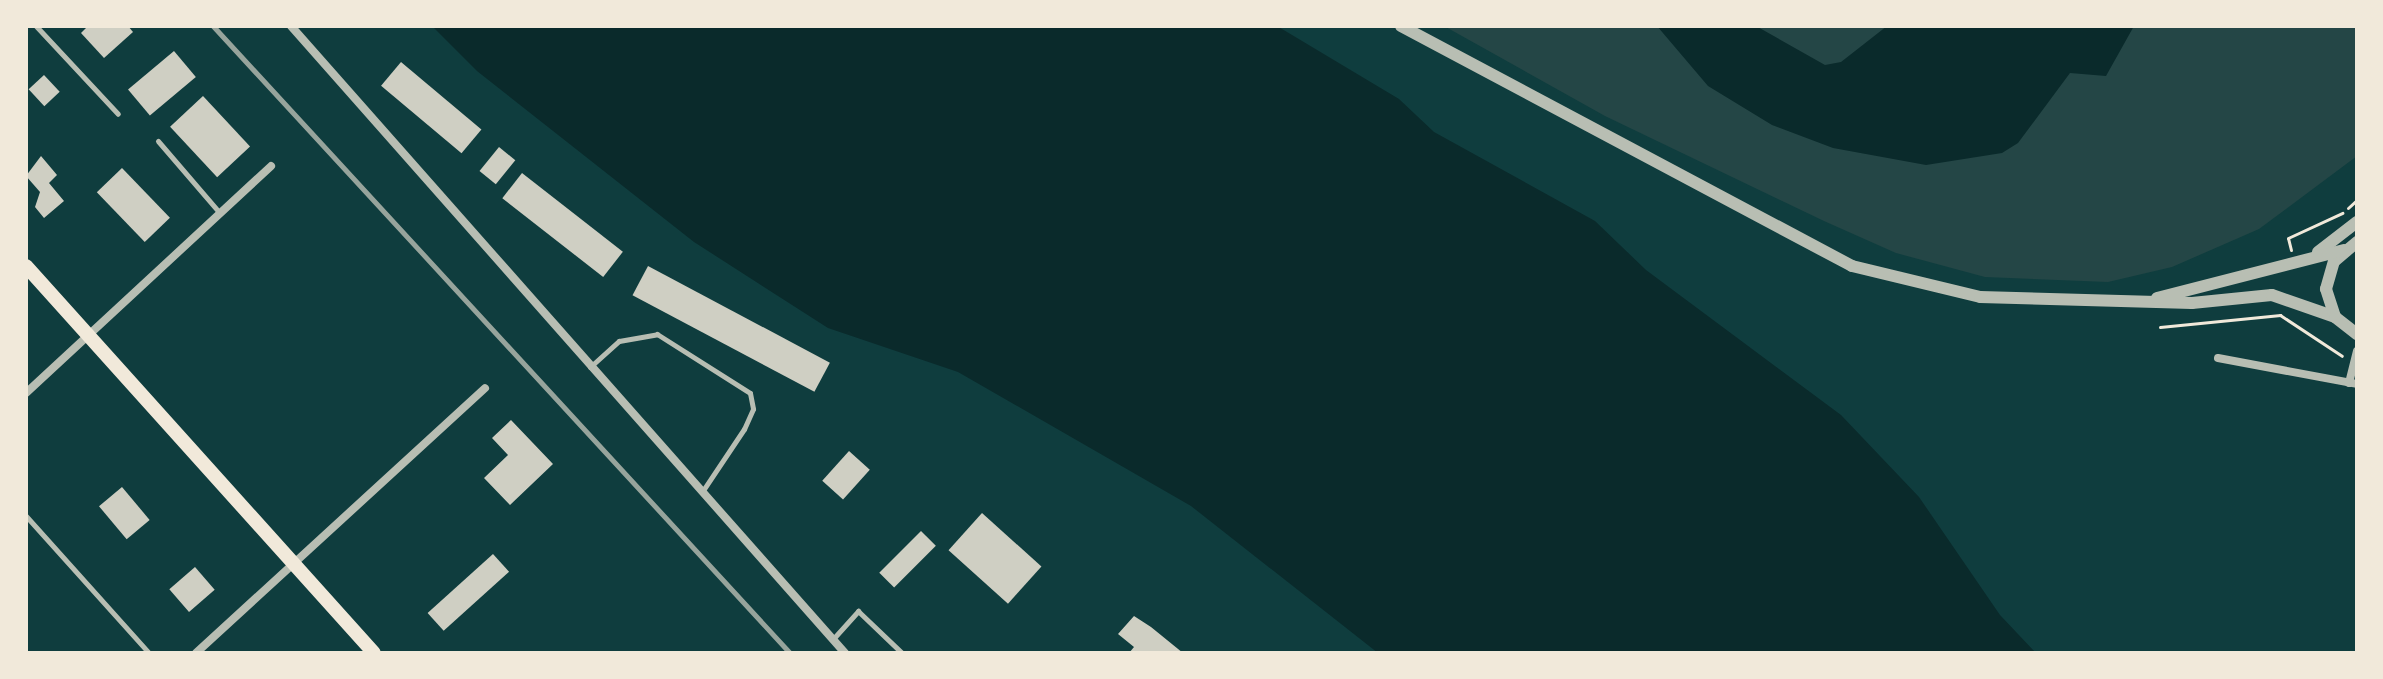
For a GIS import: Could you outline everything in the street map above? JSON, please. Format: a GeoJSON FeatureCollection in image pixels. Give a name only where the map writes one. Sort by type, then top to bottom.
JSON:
{"type":"FeatureCollection","features":[{"type":"Feature","properties":{"kind":"main road"},"geometry":{"type":"LineString","coordinates":[[26,266],[374,653]]}},
{"type":"Feature","properties":{"kind":"street"},"geometry":{"type":"LineString","coordinates":[[291,26],[589,368],[845,653]]}},
{"type":"Feature","properties":{"kind":"street"},"geometry":{"type":"LineString","coordinates":[[1401,26],[1852,266],[1980,297],[2141,302],[2272,295],[2335,317],[2357,334]]}},
{"type":"Feature","properties":{"kind":"street"},"geometry":{"type":"LineString","coordinates":[[26,393],[91,338],[219,212],[271,166]]}},
{"type":"Feature","properties":{"kind":"street"},"geometry":{"type":"LineString","coordinates":[[2314,255],[2357,222]]}},
{"type":"Feature","properties":{"kind":"street"},"geometry":{"type":"LineString","coordinates":[[2141,302],[2314,255],[2344,250],[2357,242]]}},
{"type":"Feature","properties":{"kind":"street"},"geometry":{"type":"LineString","coordinates":[[2335,317],[2328,274],[2344,250]]}},
{"type":"Feature","properties":{"kind":"street"},"geometry":{"type":"LineString","coordinates":[[2218,358],[2353,384],[2356,355]]}},
{"type":"Feature","properties":{"kind":"street"},"geometry":{"type":"LineString","coordinates":[[196,653],[294,567],[485,388]]}},
{"type":"Feature","properties":{"kind":"lane"},"geometry":{"type":"LineString","coordinates":[[36,26],[118,114]]}},
{"type":"Feature","properties":{"kind":"lane"},"geometry":{"type":"LineString","coordinates":[[158,141],[219,212]]}},
{"type":"Feature","properties":{"kind":"lane"},"geometry":{"type":"LineString","coordinates":[[589,368],[619,341],[657,334],[750,393],[753,409],[744,429],[702,493]]}},
{"type":"Feature","properties":{"kind":"lane"},"geometry":{"type":"LineString","coordinates":[[26,516],[149,653]]}},
{"type":"Feature","properties":{"kind":"lane"},"geometry":{"type":"LineString","coordinates":[[833,639],[858,611],[902,653]]}},
{"type":"Feature","properties":{"kind":"path"},"geometry":{"type":"LineString","coordinates":[[2288,238],[2357,200]]}},
{"type":"Feature","properties":{"kind":"path"},"geometry":{"type":"LineString","coordinates":[[2160,327],[2280,315],[2324,350],[2356,355]]}},
{"type":"Feature","properties":{"kind":"shaded area"},"geometry":{"type":"Polygon","coordinates":[[[432,26],[1277,26],[1399,99],[1434,132],[1595,221],[1646,270],[1841,415],[1919,497],[2000,615],[2036,653],[1378,653],[1191,506],[958,372],[828,328],[694,242],[477,71],[432,26]]]}},
{"type":"Feature","properties":{"kind":"shaded area"},"geometry":{"type":"Polygon","coordinates":[[[1444,26],[2357,26],[2357,156],[2259,229],[2172,267],[2108,282],[1985,277],[1896,253],[1824,221],[1605,116],[1444,26]]]}},
{"type":"Feature","properties":{"kind":"shaded area"},"geometry":{"type":"Polygon","coordinates":[[[1657,26],[1756,26],[1825,65],[1841,62],[1887,26],[2134,26],[2106,76],[2070,73],[2018,143],[2002,153],[1926,165],[1833,148],[1772,125],[1708,86],[1657,26]]]}},
{"type":"Feature","properties":{"kind":"building"},"geometry":{"type":"Polygon","coordinates":[[[88,26],[128,26],[133,32],[104,58],[81,33],[88,26]]]}},
{"type":"Feature","properties":{"kind":"building"},"geometry":{"type":"Polygon","coordinates":[[[174,51],[196,77],[150,116],[128,90],[174,51]]]}},
{"type":"Feature","properties":{"kind":"building"},"geometry":{"type":"Polygon","coordinates":[[[401,62],[481,129],[462,153],[381,86],[401,62]]]}},
{"type":"Feature","properties":{"kind":"building"},"geometry":{"type":"Polygon","coordinates":[[[44,75],[60,92],[44,106],[29,89],[44,75]]]}},
{"type":"Feature","properties":{"kind":"building"},"geometry":{"type":"Polygon","coordinates":[[[203,96],[250,146],[217,177],[170,127],[203,96]]]}},
{"type":"Feature","properties":{"kind":"building"},"geometry":{"type":"Polygon","coordinates":[[[499,147],[515,160],[496,184],[479,171],[499,147]]]}},
{"type":"Feature","properties":{"kind":"building"},"geometry":{"type":"Polygon","coordinates":[[[41,156],[57,175],[49,183],[64,201],[44,218],[35,207],[40,192],[26,176],[41,156]]]}},
{"type":"Feature","properties":{"kind":"building"},"geometry":{"type":"Polygon","coordinates":[[[122,168],[170,218],[145,242],[97,192],[122,168]]]}},
{"type":"Feature","properties":{"kind":"building"},"geometry":{"type":"Polygon","coordinates":[[[522,173],[623,252],[603,277],[502,198],[522,173]]]}},
{"type":"Feature","properties":{"kind":"building"},"geometry":{"type":"Polygon","coordinates":[[[648,266],[830,363],[814,392],[633,295],[648,266]]]}},
{"type":"Feature","properties":{"kind":"building"},"geometry":{"type":"Polygon","coordinates":[[[511,420],[553,464],[510,505],[484,478],[508,455],[492,438],[511,420]]]}},
{"type":"Feature","properties":{"kind":"building"},"geometry":{"type":"Polygon","coordinates":[[[849,451],[870,470],[843,499],[822,481],[849,451]]]}},
{"type":"Feature","properties":{"kind":"building"},"geometry":{"type":"Polygon","coordinates":[[[122,487],[150,520],[127,539],[99,506],[122,487]]]}},
{"type":"Feature","properties":{"kind":"building"},"geometry":{"type":"Polygon","coordinates":[[[982,513],[1041,567],[1008,604],[949,550],[982,513]]]}},
{"type":"Feature","properties":{"kind":"building"},"geometry":{"type":"Polygon","coordinates":[[[921,531],[936,546],[894,588],[879,573],[921,531]]]}},
{"type":"Feature","properties":{"kind":"building"},"geometry":{"type":"Polygon","coordinates":[[[493,554],[509,572],[444,631],[428,613],[493,554]]]}},
{"type":"Feature","properties":{"kind":"building"},"geometry":{"type":"Polygon","coordinates":[[[195,567],[215,590],[189,612],[169,589],[195,567]]]}},
{"type":"Feature","properties":{"kind":"building"},"geometry":{"type":"Polygon","coordinates":[[[1134,616],[1183,653],[1129,653],[1134,647],[1118,634],[1134,616]]]}},
{"type":"Feature","properties":{"kind":"railway"},"geometry":{"type":"LineString","coordinates":[[213,26],[790,653]]}}]}
